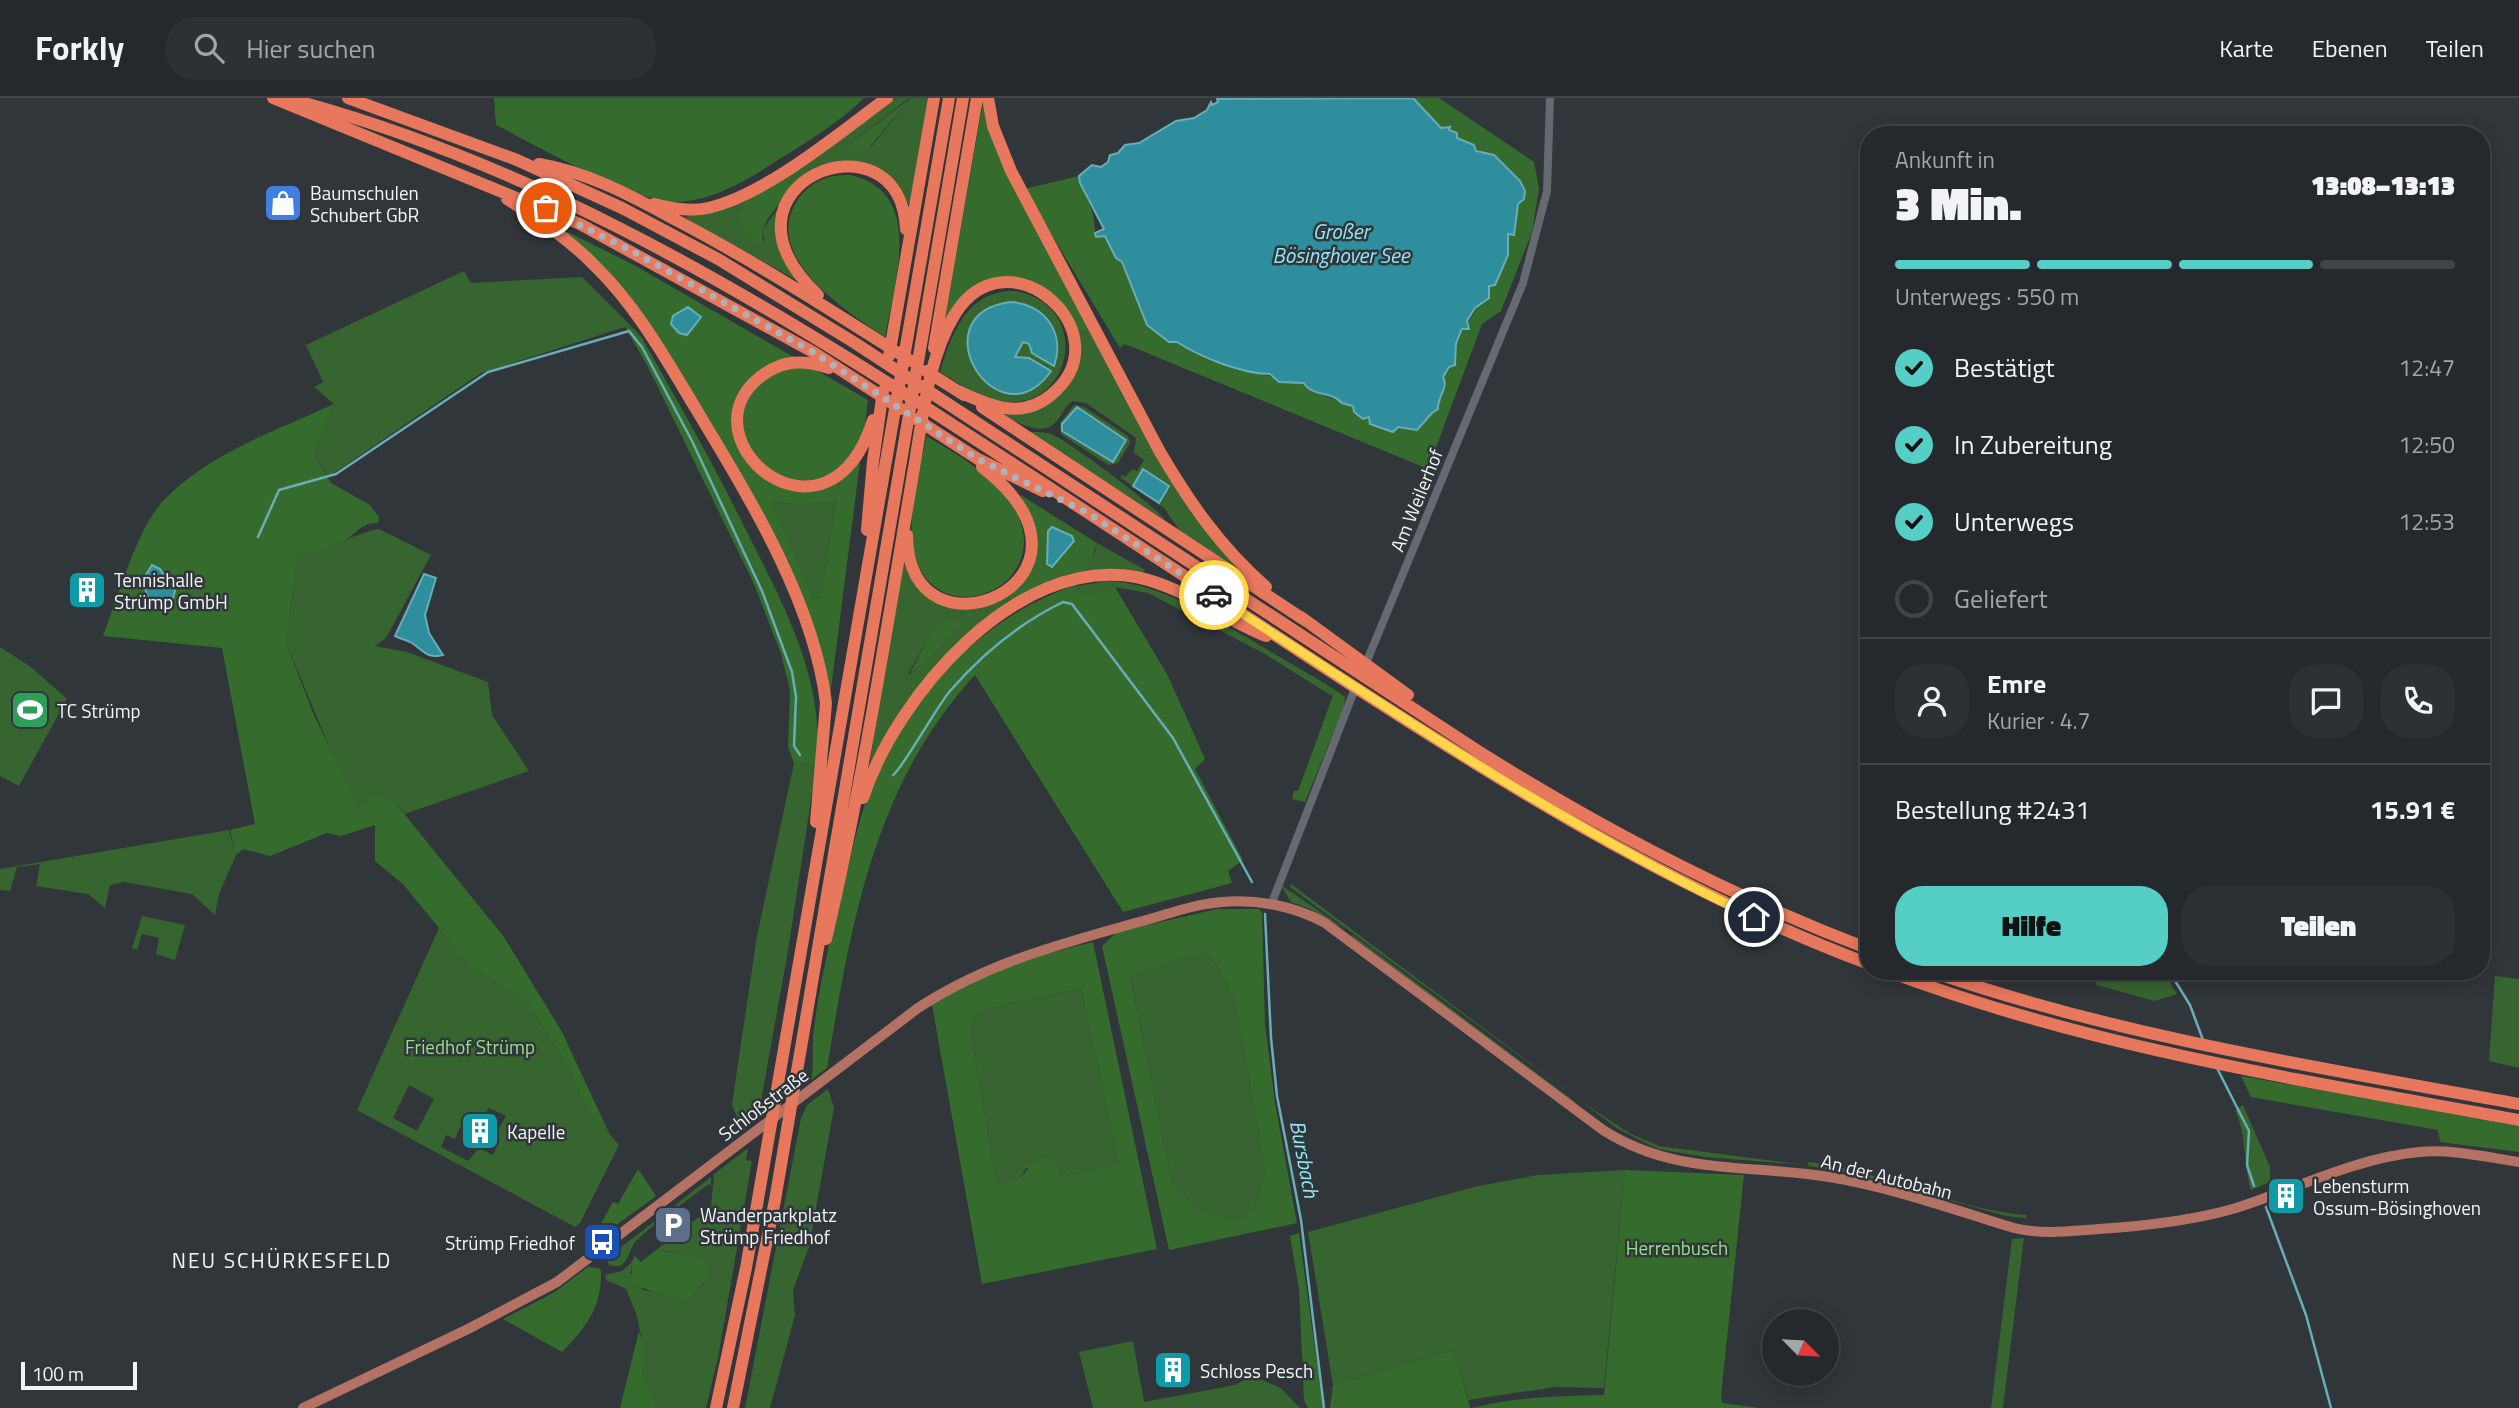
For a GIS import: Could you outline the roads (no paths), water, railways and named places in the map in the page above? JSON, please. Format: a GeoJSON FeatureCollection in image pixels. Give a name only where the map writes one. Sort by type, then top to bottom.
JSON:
{"type":"FeatureCollection","features":[{"type":"Feature","properties":{"kind":"highway"},"geometry":{"type":"LineString","coordinates":[[273,98],[546,208],[632,251],[813,352],[995,468],[1088,513]]}},
{"type":"Feature","properties":{"kind":"highway"},"geometry":{"type":"LineString","coordinates":[[286,98],[381,127],[487,167],[681,260],[813,335],[1468,761],[1580,829],[1754,917],[1860,960]]}},
{"type":"Feature","properties":{"kind":"highway"},"geometry":{"type":"LineString","coordinates":[[348,98],[517,160],[658,227],[764,287],[1470,745],[1577,811],[1665,859],[1800,922],[1860,945]]}},
{"type":"Feature","properties":{"kind":"highway"},"geometry":{"type":"LineString","coordinates":[[642,202],[694,209],[714,206],[746,193],[810,154],[887,98]]}},
{"type":"Feature","properties":{"kind":"highway"},"geometry":{"type":"LineString","coordinates":[[849,376],[812,362],[792,361],[771,368],[754,382],[742,401],[738,418],[739,437],[755,467],[769,478],[786,485],[820,484],[851,464],[861,450],[877,414],[885,384],[934,98]]}},
{"type":"Feature","properties":{"kind":"highway"},"geometry":{"type":"LineString","coordinates":[[733,1408],[781,1163],[810,990],[900,425],[907,342],[949,98]]}},
{"type":"Feature","properties":{"kind":"highway"},"geometry":{"type":"LineString","coordinates":[[716,1408],[737,1313],[861,614],[900,425],[919,349],[962,98]]}},
{"type":"Feature","properties":{"kind":"highway"},"geometry":{"type":"LineString","coordinates":[[841,873],[927,397],[977,98]]}},
{"type":"Feature","properties":{"kind":"highway"},"geometry":{"type":"LineString","coordinates":[[988,98],[996,136],[1011,171],[1180,486],[1206,525],[1242,566],[1306,621]]}},
{"type":"Feature","properties":{"kind":"highway"},"geometry":{"type":"LineString","coordinates":[[517,160],[562,168],[642,202],[763,267],[958,391],[1306,621],[1399,690],[1456,726],[1470,745]]}},
{"type":"Feature","properties":{"kind":"highway"},"geometry":{"type":"LineString","coordinates":[[847,320],[803,281],[783,245],[782,214],[799,184],[820,171],[845,166],[877,175],[890,185],[905,217],[904,268]]}},
{"type":"Feature","properties":{"kind":"highway"},"geometry":{"type":"LineString","coordinates":[[470,178],[551,227],[587,259],[653,337],[731,466],[784,572],[815,648],[826,703],[808,904]]}},
{"type":"Feature","properties":{"kind":"highway"},"geometry":{"type":"LineString","coordinates":[[934,357],[954,315],[978,292],[998,284],[1019,283],[1038,288],[1060,306],[1072,330],[1074,351],[1069,372],[1054,393],[1032,406],[1007,410],[958,391]]}},
{"type":"Feature","properties":{"kind":"highway"},"geometry":{"type":"LineString","coordinates":[[861,614],[877,414]]}},
{"type":"Feature","properties":{"kind":"highway"},"geometry":{"type":"LineString","coordinates":[[907,508],[907,546],[912,567],[922,584],[935,596],[951,603],[986,602],[1015,584],[1026,569],[1031,550],[1030,527],[1021,505],[1003,484],[941,435]]}},
{"type":"Feature","properties":{"kind":"highway"},"geometry":{"type":"LineString","coordinates":[[810,990],[870,775],[911,702],[953,654],[1001,615],[1032,597],[1077,579],[1098,576],[1133,577],[1164,586],[1237,624],[1290,645]]}},
{"type":"Feature","properties":{"kind":"highway"},"geometry":{"type":"LineString","coordinates":[[1914,980],[2019,1015],[2198,1059],[2519,1121]]}},
{"type":"Feature","properties":{"kind":"highway"},"geometry":{"type":"LineString","coordinates":[[1957,980],[2023,1002],[2195,1044],[2519,1104]]}},
{"type":"Feature","properties":{"kind":"main road","name":"Schloßstraße"},"geometry":{"type":"LineString","coordinates":[[303,1408],[468,1329],[557,1282],[918,1008],[970,977],[1000,963],[1040,950],[1196,907],[1235,901],[1271,905]]}},
{"type":"Feature","properties":{"kind":"main road","name":"An der Autobahn"},"geometry":{"type":"LineString","coordinates":[[1271,905],[1308,914],[1332,927],[1603,1130],[1645,1153],[1672,1161],[1841,1179],[2020,1229],[2041,1232],[2110,1228],[2202,1217],[2248,1204],[2298,1183],[2407,1154],[2438,1152],[2519,1162]]}},
{"type":"Feature","properties":{"kind":"street","name":"Am Weilerhof"},"geometry":{"type":"LineString","coordinates":[[1271,905],[1343,717],[1530,261],[1547,191],[1551,137],[1550,98]]}},
{"type":"Feature","properties":{"kind":"water","name":"Großer Bösinghover See"},"geometry":{"type":"Polygon","coordinates":[[[1413,98],[1441,128],[1450,127],[1449,130],[1457,133],[1457,138],[1474,145],[1476,151],[1494,155],[1520,181],[1525,191],[1524,199],[1518,204],[1514,235],[1508,234],[1508,255],[1495,285],[1489,286],[1489,298],[1475,308],[1467,321],[1469,329],[1462,329],[1456,343],[1455,365],[1449,367],[1443,377],[1445,385],[1438,409],[1417,430],[1398,427],[1393,432],[1370,424],[1369,417],[1363,419],[1354,412],[1353,406],[1312,390],[1304,383],[1279,382],[1270,374],[1223,364],[1177,342],[1169,342],[1147,325],[1122,262],[1116,258],[1105,236],[1096,237],[1095,233],[1104,229],[1079,176],[1092,165],[1101,167],[1108,162],[1110,155],[1118,153],[1125,145],[1139,143],[1176,121],[1194,118],[1207,110],[1211,102],[1212,105],[1218,102],[1217,99],[1413,98]]]}},
{"type":"Feature","properties":{"kind":"water"},"geometry":{"type":"Polygon","coordinates":[[[1010,302],[1033,308],[1042,314],[1054,332],[1057,354],[1054,366],[1032,353],[1029,344],[1023,342],[1015,357],[1029,358],[1051,371],[1030,390],[1009,394],[990,386],[976,370],[968,349],[970,329],[983,312],[1010,302]]]}},
{"type":"Feature","properties":{"kind":"water"},"geometry":{"type":"Polygon","coordinates":[[[688,307],[701,317],[687,335],[679,333],[671,324],[673,316],[688,307]]]}},
{"type":"Feature","properties":{"kind":"water"},"geometry":{"type":"Polygon","coordinates":[[[1077,407],[1126,440],[1113,462],[1062,431],[1062,424],[1077,407]]]}},
{"type":"Feature","properties":{"kind":"water"},"geometry":{"type":"Polygon","coordinates":[[[1143,469],[1169,486],[1159,503],[1133,486],[1143,469]]]}},
{"type":"Feature","properties":{"kind":"water"},"geometry":{"type":"Polygon","coordinates":[[[1052,527],[1072,536],[1074,541],[1052,567],[1047,564],[1048,531],[1052,527]]]}},
{"type":"Feature","properties":{"kind":"water"},"geometry":{"type":"Polygon","coordinates":[[[152,565],[160,569],[175,591],[170,609],[165,611],[150,602],[142,581],[152,565]]]}},
{"type":"Feature","properties":{"kind":"water"},"geometry":{"type":"Polygon","coordinates":[[[424,574],[436,578],[425,615],[429,633],[443,655],[429,655],[412,643],[395,636],[424,574]]]}},
{"type":"Feature","properties":{"kind":"waterway"},"geometry":{"type":"LineString","coordinates":[[258,537],[279,490],[336,474],[488,372],[629,331],[642,347],[692,441],[762,591],[792,672],[796,697],[794,746],[800,755]]}},
{"type":"Feature","properties":{"kind":"waterway"},"geometry":{"type":"LineString","coordinates":[[893,775],[944,699],[975,665],[1002,641],[1032,620],[1063,602],[1072,604],[1173,738],[1252,882]]}},
{"type":"Feature","properties":{"kind":"waterway","name":"Bursbach"},"geometry":{"type":"LineString","coordinates":[[1265,914],[1271,1038],[1277,1096],[1301,1220],[1324,1408]]}},
{"type":"Feature","properties":{"kind":"waterway"},"geometry":{"type":"LineString","coordinates":[[2175,980],[2190,1005],[2203,1040]]}},
{"type":"Feature","properties":{"kind":"waterway"},"geometry":{"type":"LineString","coordinates":[[2217,1068],[2249,1131],[2247,1165],[2254,1186]]}},
{"type":"Feature","properties":{"kind":"waterway"},"geometry":{"type":"LineString","coordinates":[[2266,1207],[2306,1315],[2331,1408]]}},
{"type":"Feature","properties":{"kind":"place","name":"Baumschulen Schubert GbR"},"geometry":{"type":"Point","coordinates":[283,203]}},
{"type":"Feature","properties":{"kind":"place","name":"Tennishalle Strümp GmbH"},"geometry":{"type":"Point","coordinates":[87,590]}},
{"type":"Feature","properties":{"kind":"place","name":"TC Strümp"},"geometry":{"type":"Point","coordinates":[30,710]}},
{"type":"Feature","properties":{"kind":"place","name":"Kapelle"},"geometry":{"type":"Point","coordinates":[480,1131]}},
{"type":"Feature","properties":{"kind":"place","name":"Lebensturm Ossum-Bösinghoven"},"geometry":{"type":"Point","coordinates":[2286,1196]}},
{"type":"Feature","properties":{"kind":"place","name":"Wanderparkplatz Strümp Friedhof"},"geometry":{"type":"Point","coordinates":[673,1225]}},
{"type":"Feature","properties":{"kind":"place","name":"Strümp Friedhof"},"geometry":{"type":"Point","coordinates":[602,1242]}},
{"type":"Feature","properties":{"kind":"place","name":"Schloss Pesch"},"geometry":{"type":"Point","coordinates":[1173,1370]}},
{"type":"Feature","properties":{"kind":"district","name":"NEU SCHÜRKESFELD"},"geometry":{"type":"Point","coordinates":[282,1260]}},
{"type":"Feature","properties":{"kind":"park label","name":"Friedhof Strümp"},"geometry":{"type":"Point","coordinates":[470,1046]}},
{"type":"Feature","properties":{"kind":"park label","name":"Herrenbusch"},"geometry":{"type":"Point","coordinates":[1677,1247]}}]}
